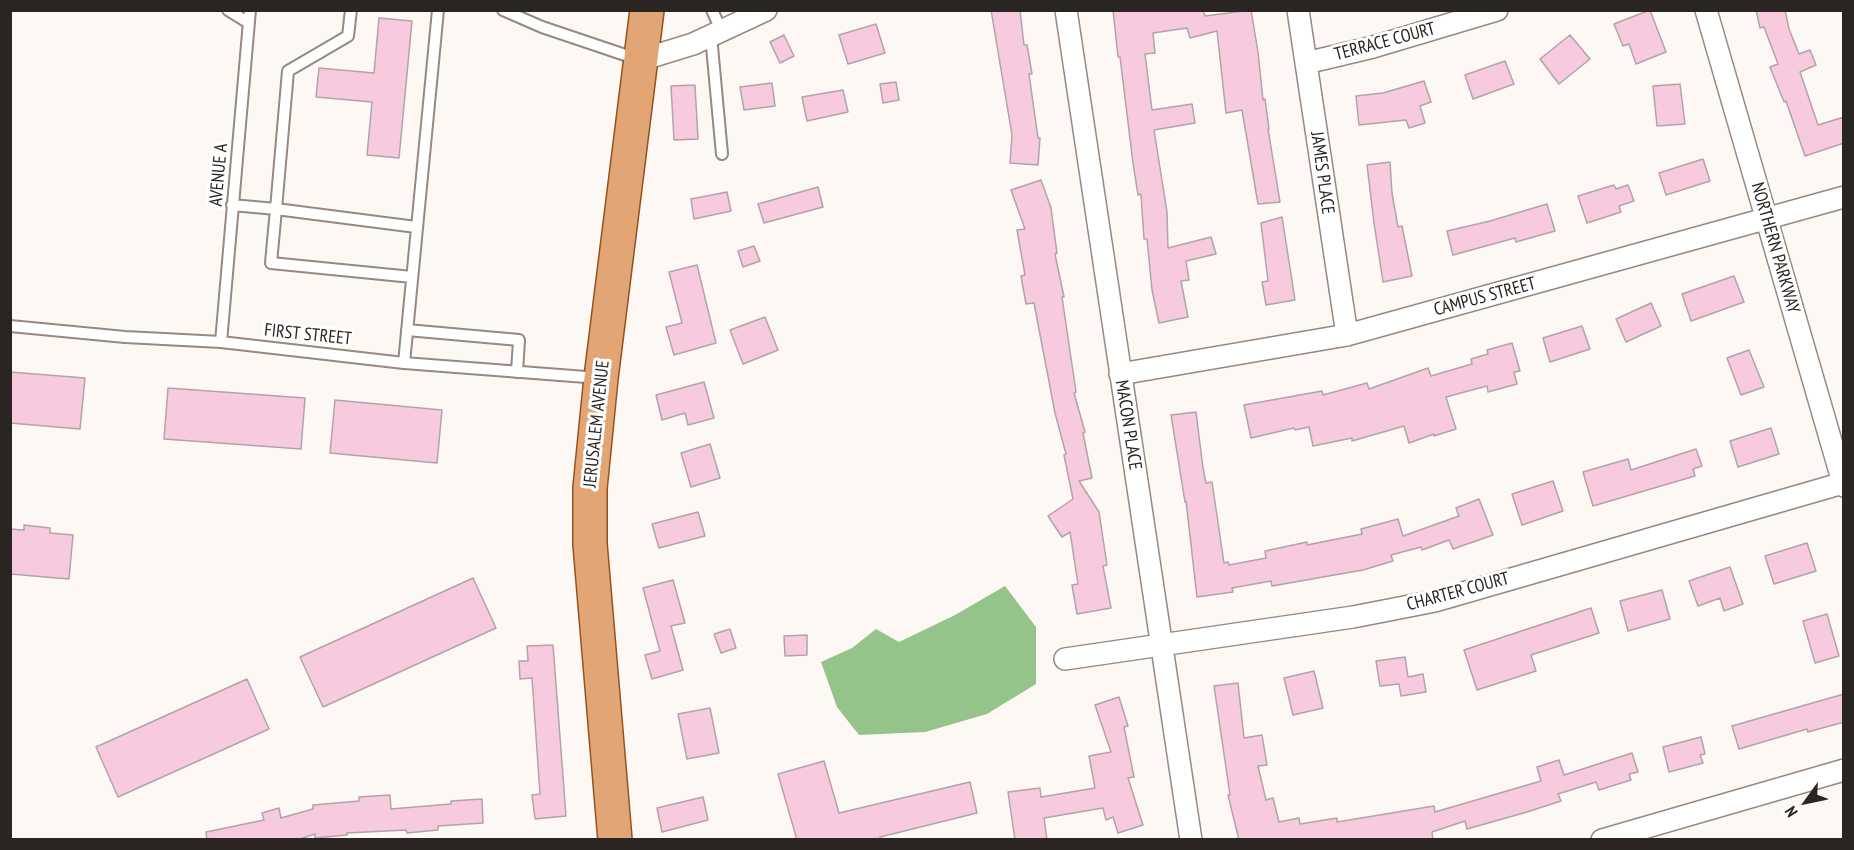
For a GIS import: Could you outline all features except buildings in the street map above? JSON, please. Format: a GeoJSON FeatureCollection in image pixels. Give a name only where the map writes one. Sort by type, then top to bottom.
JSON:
{"type":"FeatureCollection","features":[{"type":"Feature","properties":{"kind":"main road","name":"JERUSALEM AVENUE"},"geometry":{"type":"LineString","coordinates":[[615,840],[590,535],[590,488],[601,378],[647,10]]}},
{"type":"Feature","properties":{"kind":"street"},"geometry":{"type":"LineString","coordinates":[[641,60],[693,44],[766,10]]}},
{"type":"Feature","properties":{"kind":"street","name":"MACON PLACE"},"geometry":{"type":"LineString","coordinates":[[1066,10],[1191,840]]}},
{"type":"Feature","properties":{"kind":"street","name":"JAMES PLACE"},"geometry":{"type":"LineString","coordinates":[[1298,10],[1347,335]]}},
{"type":"Feature","properties":{"kind":"street","name":"TERRACE COURT"},"geometry":{"type":"LineString","coordinates":[[1306,63],[1373,47],[1497,10]]}},
{"type":"Feature","properties":{"kind":"street","name":"NORTHERN PARKWAY"},"geometry":{"type":"LineString","coordinates":[[1706,10],[1843,484]]}},
{"type":"Feature","properties":{"kind":"street","name":"CAMPUS STREET"},"geometry":{"type":"LineString","coordinates":[[1120,374],[1347,335],[1844,196]]}},
{"type":"Feature","properties":{"kind":"street","name":"CHARTER COURT"},"geometry":{"type":"LineString","coordinates":[[1065,659],[1353,617],[1435,601],[1843,484]]}},
{"type":"Feature","properties":{"kind":"street"},"geometry":{"type":"LineString","coordinates":[[1602,840],[1844,770]]}},
{"type":"Feature","properties":{"kind":"lane"},"geometry":{"type":"LineString","coordinates":[[228,10],[249,23]]}},
{"type":"Feature","properties":{"kind":"lane","name":"AVENUE A"},"geometry":{"type":"LineString","coordinates":[[221,342],[250,10]]}},
{"type":"Feature","properties":{"kind":"lane"},"geometry":{"type":"LineString","coordinates":[[351,10],[348,36],[288,71],[271,263],[412,277]]}},
{"type":"Feature","properties":{"kind":"lane"},"geometry":{"type":"LineString","coordinates":[[404,363],[438,10]]}},
{"type":"Feature","properties":{"kind":"lane"},"geometry":{"type":"LineString","coordinates":[[503,10],[542,27],[641,60]]}},
{"type":"Feature","properties":{"kind":"lane"},"geometry":{"type":"LineString","coordinates":[[712,10],[716,34],[722,154]]}},
{"type":"Feature","properties":{"kind":"lane"},"geometry":{"type":"LineString","coordinates":[[232,205],[416,226]]}},
{"type":"Feature","properties":{"kind":"lane","name":"FIRST STREET"},"geometry":{"type":"LineString","coordinates":[[10,326],[125,338],[221,342],[404,363],[601,378]]}},
{"type":"Feature","properties":{"kind":"lane"},"geometry":{"type":"LineString","coordinates":[[407,330],[519,339],[517,372]]}},
{"type":"Feature","properties":{"kind":"green space"},"geometry":{"type":"Polygon","coordinates":[[[1005,586],[1036,627],[1036,684],[987,714],[925,732],[859,735],[837,707],[821,662],[852,648],[876,629],[899,642],[955,615],[1005,586]]]}}]}
